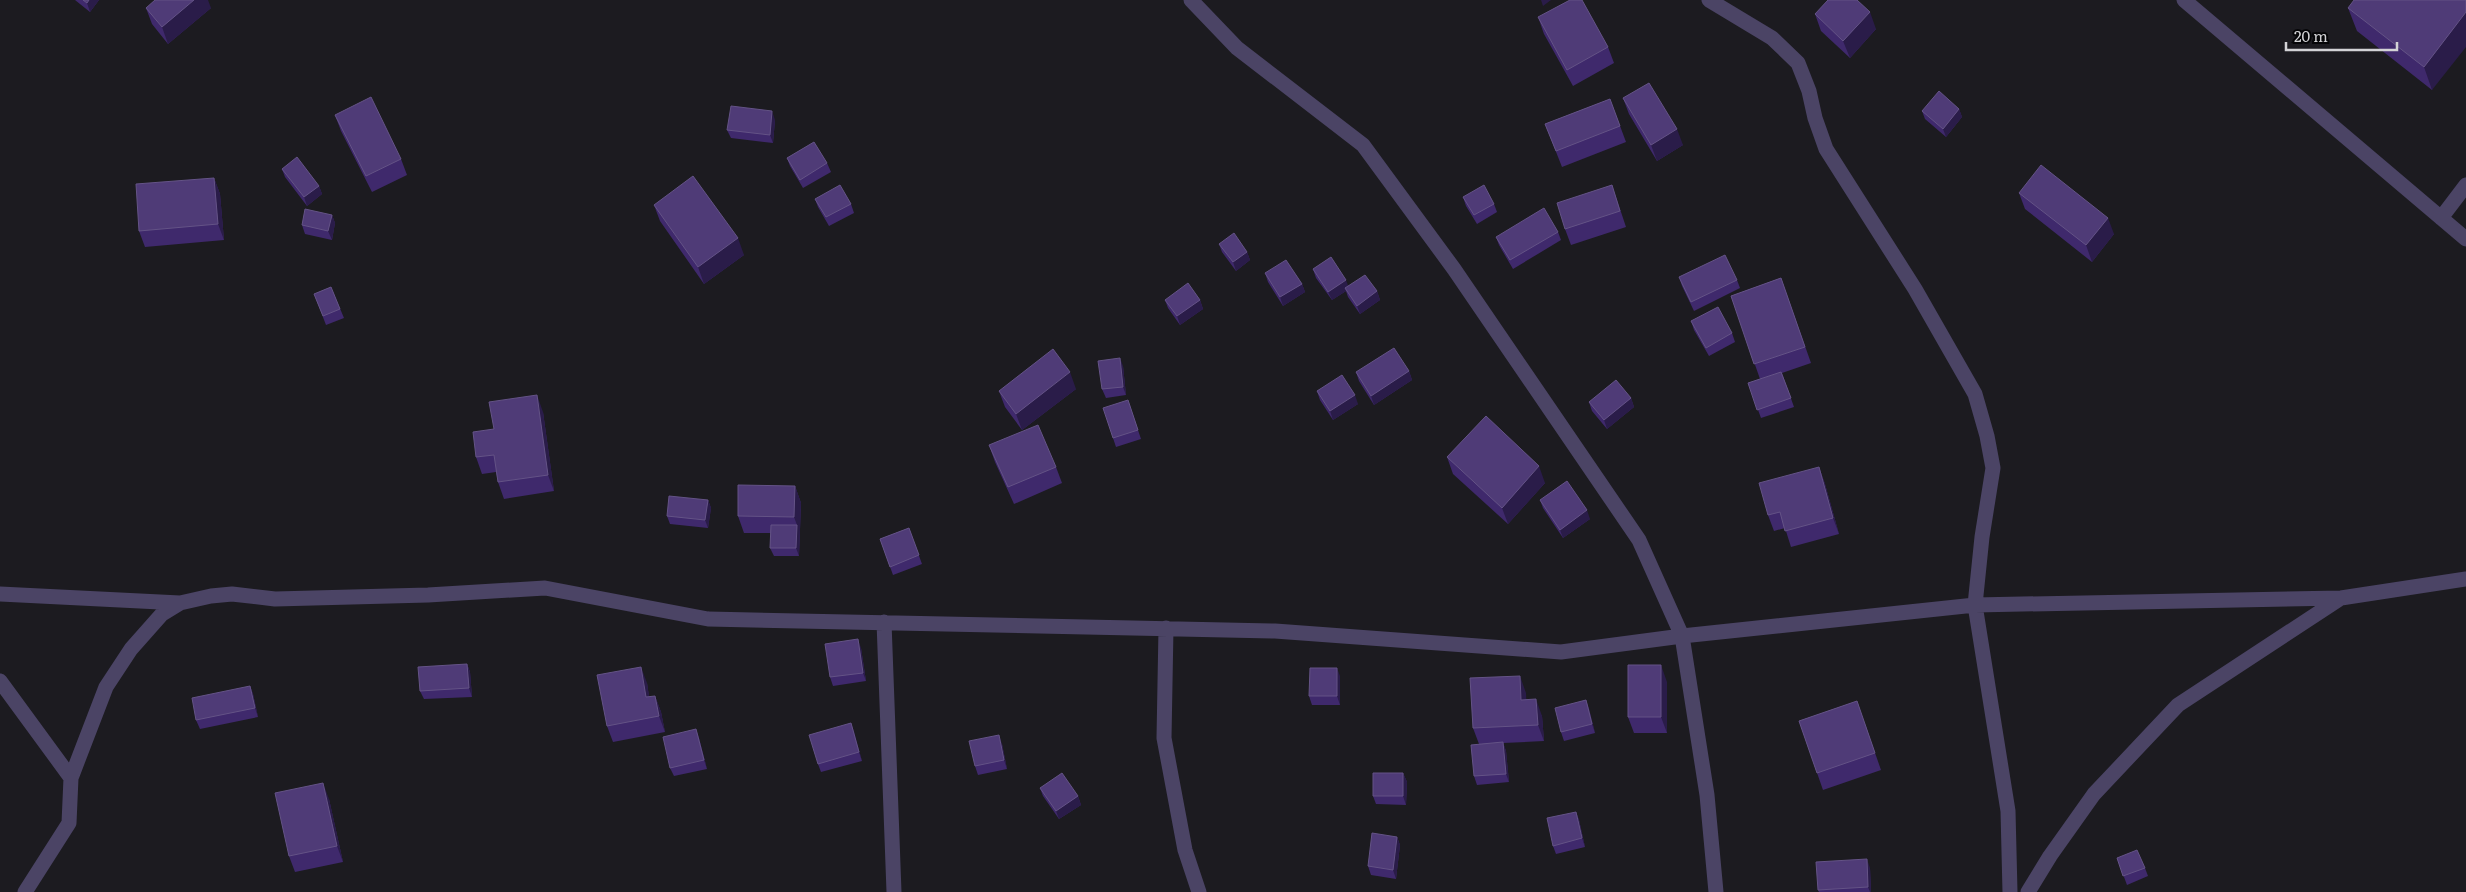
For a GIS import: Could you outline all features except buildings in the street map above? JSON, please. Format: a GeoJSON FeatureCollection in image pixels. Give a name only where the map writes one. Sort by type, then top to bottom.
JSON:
{"type":"FeatureCollection","features":[{"type":"Feature","properties":{"kind":"street"},"geometry":{"type":"LineString","coordinates":[[1191,0],[1238,48],[1363,145],[1454,269],[1639,540],[1682,636],[1707,795],[1716,892]]}},
{"type":"Feature","properties":{"kind":"street"},"geometry":{"type":"LineString","coordinates":[[1709,0],[1772,38],[1798,63],[1809,91],[1815,118],[1826,148],[1915,289],[1975,394],[1987,436],[1993,468],[1982,537],[1975,605],[2008,811],[2010,892]]}},
{"type":"Feature","properties":{"kind":"street"},"geometry":{"type":"LineString","coordinates":[[2184,0],[2466,239]]}},
{"type":"Feature","properties":{"kind":"street"},"geometry":{"type":"LineString","coordinates":[[2441,218],[2466,185]]}},
{"type":"Feature","properties":{"kind":"street"},"geometry":{"type":"LineString","coordinates":[[0,594],[180,603],[211,596],[232,594],[275,599],[428,596],[546,588],[708,619],[1275,631],[1561,652],[1682,636],[1975,605],[2341,598],[2466,580]]}},
{"type":"Feature","properties":{"kind":"street"},"geometry":{"type":"LineString","coordinates":[[2028,892],[2050,856],[2094,794],[2178,704],[2341,598]]}},
{"type":"Feature","properties":{"kind":"street"},"geometry":{"type":"LineString","coordinates":[[25,892],[69,823],[72,778],[106,687],[131,649],[162,614],[180,603]]}},
{"type":"Feature","properties":{"kind":"street"},"geometry":{"type":"LineString","coordinates":[[884,622],[894,892]]}},
{"type":"Feature","properties":{"kind":"street"},"geometry":{"type":"LineString","coordinates":[[1166,628],[1164,738],[1185,850],[1199,892]]}},
{"type":"Feature","properties":{"kind":"street"},"geometry":{"type":"LineString","coordinates":[[0,681],[72,778]]}}]}
